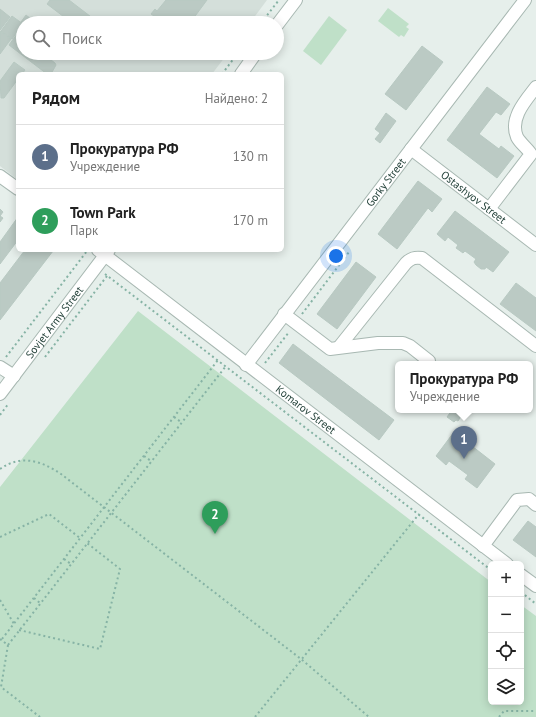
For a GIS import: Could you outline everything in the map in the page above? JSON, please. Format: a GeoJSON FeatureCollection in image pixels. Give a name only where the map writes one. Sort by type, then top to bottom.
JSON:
{"type":"FeatureCollection","features":[{"type":"Feature","properties":{"kind":"street"},"geometry":{"type":"LineString","coordinates":[[284,16],[296,0]]}},
{"type":"Feature","properties":{"kind":"street","name":"Gorky Street"},"geometry":{"type":"LineString","coordinates":[[246,365],[525,0]]}},
{"type":"Feature","properties":{"kind":"street"},"geometry":{"type":"LineString","coordinates":[[242,72],[251,60]]}},
{"type":"Feature","properties":{"kind":"street"},"geometry":{"type":"LineString","coordinates":[[489,209],[531,154],[517,136],[515,125],[522,105],[536,87]]}},
{"type":"Feature","properties":{"kind":"street","name":"Ostashyov Street"},"geometry":{"type":"LineString","coordinates":[[411,149],[536,245]]}},
{"type":"Feature","properties":{"kind":"street"},"geometry":{"type":"LineString","coordinates":[[0,176],[16,188]]}},
{"type":"Feature","properties":{"kind":"street","name":"Komarov Street"},"geometry":{"type":"LineString","coordinates":[[104,252],[116,264],[246,365],[503,561]]}},
{"type":"Feature","properties":{"kind":"street","name":"Sovjet Army Street"},"geometry":{"type":"LineString","coordinates":[[0,394],[96,267],[104,252]]}},
{"type":"Feature","properties":{"kind":"street"},"geometry":{"type":"LineString","coordinates":[[339,347],[406,263],[417,257],[422,258],[536,346]]}},
{"type":"Feature","properties":{"kind":"street"},"geometry":{"type":"LineString","coordinates":[[284,314],[330,349],[378,343],[403,343],[410,346],[428,361]]}},
{"type":"Feature","properties":{"kind":"street"},"geometry":{"type":"LineString","coordinates":[[2,363],[14,376]]}},
{"type":"Feature","properties":{"kind":"street"},"geometry":{"type":"LineString","coordinates":[[483,546],[517,500],[528,499],[536,505]]}},
{"type":"Feature","properties":{"kind":"street"},"geometry":{"type":"LineString","coordinates":[[524,577],[536,586]]}},
{"type":"Feature","properties":{"kind":"path"},"geometry":{"type":"LineString","coordinates":[[266,16],[278,0]]}},
{"type":"Feature","properties":{"kind":"path"},"geometry":{"type":"LineString","coordinates":[[224,72],[233,60]]}},
{"type":"Feature","properties":{"kind":"path"},"geometry":{"type":"LineString","coordinates":[[2,363],[86,252]]}},
{"type":"Feature","properties":{"kind":"path"},"geometry":{"type":"LineString","coordinates":[[44,358],[116,264]]}},
{"type":"Feature","properties":{"kind":"path"},"geometry":{"type":"LineString","coordinates":[[96,267],[488,568]]}},
{"type":"Feature","properties":{"kind":"path"},"geometry":{"type":"LineString","coordinates":[[8,644],[1,639],[218,360],[230,352]]}},
{"type":"Feature","properties":{"kind":"path"},"geometry":{"type":"LineString","coordinates":[[40,717],[1,687],[8,644],[225,366],[230,352]]}},
{"type":"Feature","properties":{"kind":"path"},"geometry":{"type":"LineString","coordinates":[[0,415],[10,402]]}},
{"type":"Feature","properties":{"kind":"path"},"geometry":{"type":"LineString","coordinates":[[174,417],[181,422]]}},
{"type":"Feature","properties":{"kind":"path"},"geometry":{"type":"LineString","coordinates":[[144,456],[151,461]]}},
{"type":"Feature","properties":{"kind":"path"},"geometry":{"type":"LineString","coordinates":[[0,469],[12,462],[24,460],[42,463],[61,474],[301,659],[369,717]]}},
{"type":"Feature","properties":{"kind":"path"},"geometry":{"type":"LineString","coordinates":[[255,717],[428,503]]}},
{"type":"Feature","properties":{"kind":"path"},"geometry":{"type":"LineString","coordinates":[[0,537],[49,514],[80,538]]}},
{"type":"Feature","properties":{"kind":"path"},"geometry":{"type":"LineString","coordinates":[[19,630],[100,649],[120,569],[87,543]]}},
{"type":"Feature","properties":{"kind":"path"},"geometry":{"type":"LineString","coordinates":[[64,559],[71,564]]}},
{"type":"Feature","properties":{"kind":"path"},"geometry":{"type":"LineString","coordinates":[[524,594],[536,604]]}},
{"type":"Feature","properties":{"kind":"path"},"geometry":{"type":"LineString","coordinates":[[34,598],[40,603]]}},
{"type":"Feature","properties":{"kind":"path"},"geometry":{"type":"LineString","coordinates":[[0,600],[14,624]]}},
{"type":"Feature","properties":{"kind":"path"},"geometry":{"type":"LineString","coordinates":[[500,717],[504,710],[536,711]]}},
{"type":"Feature","properties":{"kind":"shaded area"},"geometry":{"type":"Polygon","coordinates":[[[0,0],[267,0],[255,16],[16,16],[16,60],[223,60],[214,72],[16,72],[16,178],[0,166],[0,0]]]}},
{"type":"Feature","properties":{"kind":"green space"},"geometry":{"type":"Polygon","coordinates":[[[388,8],[409,24],[406,27],[409,29],[404,37],[401,35],[399,37],[378,21],[388,8]]]}},
{"type":"Feature","properties":{"kind":"green space"},"geometry":{"type":"Polygon","coordinates":[[[329,16],[347,30],[321,65],[303,51],[329,16]]]}},
{"type":"Feature","properties":{"kind":"green space"},"geometry":{"type":"Polygon","coordinates":[[[138,311],[488,580],[488,705],[524,705],[524,607],[536,616],[536,717],[0,717],[0,487],[138,311]]]}},
{"type":"Feature","properties":{"kind":"building"},"geometry":{"type":"Polygon","coordinates":[[[50,0],[69,0],[90,16],[63,16],[47,4],[50,0]]]}},
{"type":"Feature","properties":{"kind":"building"},"geometry":{"type":"Polygon","coordinates":[[[166,0],[207,0],[195,16],[154,16],[151,14],[155,9],[157,11],[166,0]]]}},
{"type":"Feature","properties":{"kind":"building"},"geometry":{"type":"Polygon","coordinates":[[[0,9],[10,17],[0,30],[0,9]]]}},
{"type":"Feature","properties":{"kind":"building"},"geometry":{"type":"Polygon","coordinates":[[[12,16],[16,19],[16,33],[12,39],[1,31],[12,16]]]}},
{"type":"Feature","properties":{"kind":"building"},"geometry":{"type":"Polygon","coordinates":[[[0,31],[11,39],[0,54],[0,31]]]}},
{"type":"Feature","properties":{"kind":"building"},"geometry":{"type":"Polygon","coordinates":[[[16,35],[16,50],[9,45],[16,35]]]}},
{"type":"Feature","properties":{"kind":"building"},"geometry":{"type":"Polygon","coordinates":[[[422,46],[443,62],[406,110],[385,94],[422,46]]]}},
{"type":"Feature","properties":{"kind":"building"},"geometry":{"type":"Polygon","coordinates":[[[29,60],[51,60],[55,63],[56,65],[52,72],[44,72],[29,60]]]}},
{"type":"Feature","properties":{"kind":"building"},"geometry":{"type":"Polygon","coordinates":[[[14,62],[25,70],[24,72],[16,72],[16,82],[4,98],[1,98],[0,81],[14,62]]]}},
{"type":"Feature","properties":{"kind":"building"},"geometry":{"type":"Polygon","coordinates":[[[487,87],[510,104],[501,115],[496,112],[479,134],[499,149],[501,146],[514,156],[497,178],[447,140],[487,87]]]}},
{"type":"Feature","properties":{"kind":"building"},"geometry":{"type":"Polygon","coordinates":[[[386,113],[396,121],[380,143],[375,139],[380,133],[375,129],[386,113]]]}},
{"type":"Feature","properties":{"kind":"building"},"geometry":{"type":"Polygon","coordinates":[[[418,181],[442,199],[432,212],[428,208],[397,249],[378,234],[418,181]]]}},
{"type":"Feature","properties":{"kind":"building"},"geometry":{"type":"Polygon","coordinates":[[[0,209],[3,212],[0,216],[0,209]]]}},
{"type":"Feature","properties":{"kind":"building"},"geometry":{"type":"Polygon","coordinates":[[[455,211],[509,252],[493,272],[486,267],[485,269],[481,269],[474,262],[476,259],[465,251],[463,253],[456,248],[458,245],[448,237],[445,241],[437,234],[455,211]]]}},
{"type":"Feature","properties":{"kind":"building"},"geometry":{"type":"Polygon","coordinates":[[[16,220],[16,243],[0,264],[0,242],[16,220]]]}},
{"type":"Feature","properties":{"kind":"building"},"geometry":{"type":"Polygon","coordinates":[[[23,252],[52,252],[0,320],[0,283],[23,252]]]}},
{"type":"Feature","properties":{"kind":"building"},"geometry":{"type":"Polygon","coordinates":[[[356,262],[376,277],[337,329],[317,314],[356,262]]]}},
{"type":"Feature","properties":{"kind":"building"},"geometry":{"type":"Polygon","coordinates":[[[516,283],[536,298],[536,331],[500,304],[516,283]]]}},
{"type":"Feature","properties":{"kind":"building"},"geometry":{"type":"Polygon","coordinates":[[[293,344],[394,420],[379,440],[279,363],[293,344]]]}},
{"type":"Feature","properties":{"kind":"building"},"geometry":{"type":"Polygon","coordinates":[[[450,413],[463,413],[458,421],[456,420],[454,422],[447,417],[450,413]]]}},
{"type":"Feature","properties":{"kind":"building"},"geometry":{"type":"Polygon","coordinates":[[[454,432],[495,464],[477,488],[465,479],[468,475],[449,461],[446,465],[436,456],[454,432]]]}},
{"type":"Feature","properties":{"kind":"building"},"geometry":{"type":"Polygon","coordinates":[[[528,521],[536,527],[536,557],[513,540],[528,521]]]}},
{"type":"Feature","properties":{"kind":"place","name":"Прокуратура РФ"},"geometry":{"type":"Point","coordinates":[464,459]}},
{"type":"Feature","properties":{"kind":"place","name":"Town Park"},"geometry":{"type":"Point","coordinates":[215,534]}}]}
